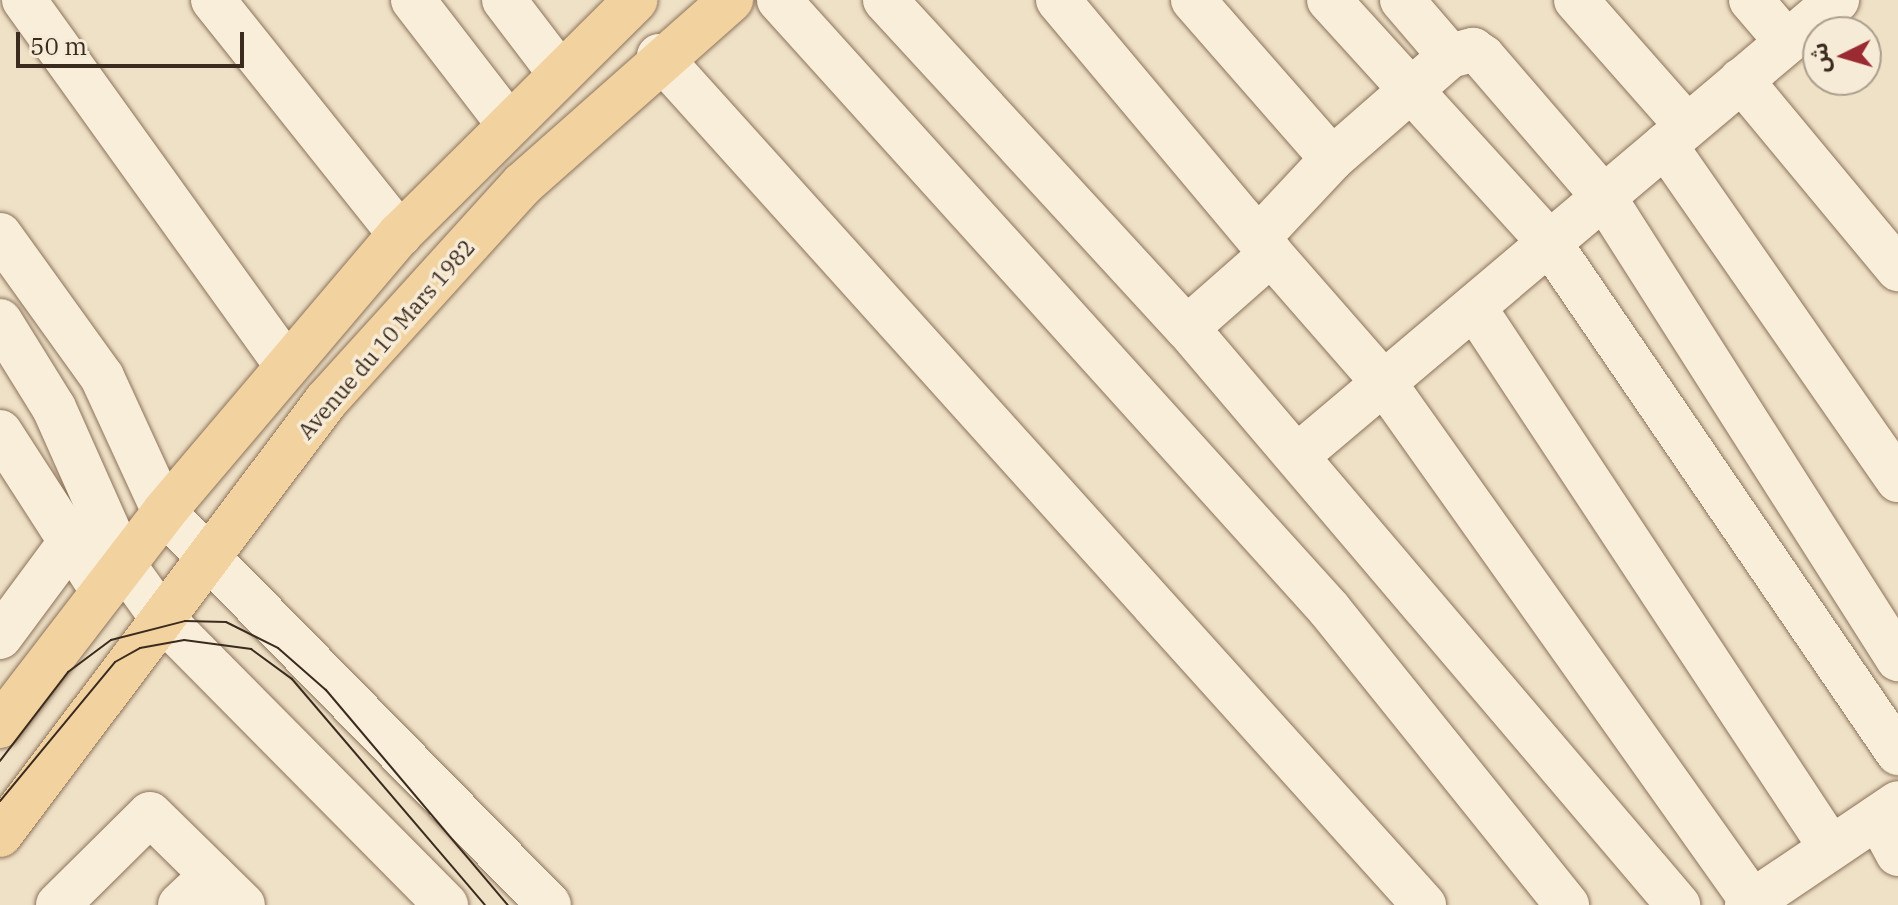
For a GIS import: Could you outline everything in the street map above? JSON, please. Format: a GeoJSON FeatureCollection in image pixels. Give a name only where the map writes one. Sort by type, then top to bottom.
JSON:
{"type":"FeatureCollection","features":[{"type":"Feature","properties":{"kind":"main road"},"geometry":{"type":"LineString","coordinates":[[0,726],[164,512],[286,364],[400,234],[507,122],[636,0]]}},
{"type":"Feature","properties":{"kind":"main road","name":"Avenue du 10 Mars 1982"},"geometry":{"type":"LineString","coordinates":[[0,835],[326,401],[523,184],[659,56],[731,0]]}},
{"type":"Feature","properties":{"kind":"street"},"geometry":{"type":"LineString","coordinates":[[213,0],[400,234]]}},
{"type":"Feature","properties":{"kind":"street"},"geometry":{"type":"LineString","coordinates":[[413,0],[507,122]]}},
{"type":"Feature","properties":{"kind":"street"},"geometry":{"type":"LineString","coordinates":[[504,0],[558,71]]}},
{"type":"Feature","properties":{"kind":"street"},"geometry":{"type":"LineString","coordinates":[[779,0],[1329,609],[1567,905]]}},
{"type":"Feature","properties":{"kind":"street"},"geometry":{"type":"LineString","coordinates":[[885,0],[1187,328],[1678,905]]}},
{"type":"Feature","properties":{"kind":"street"},"geometry":{"type":"LineString","coordinates":[[1058,0],[1385,384],[1749,903],[1831,848],[1891,825]]}},
{"type":"Feature","properties":{"kind":"street"},"geometry":{"type":"LineString","coordinates":[[1193,0],[1332,159]]}},
{"type":"Feature","properties":{"kind":"street"},"geometry":{"type":"LineString","coordinates":[[1329,0],[1549,242],[1898,753]]}},
{"type":"Feature","properties":{"kind":"street"},"geometry":{"type":"LineString","coordinates":[[1402,0],[1450,56]]}},
{"type":"Feature","properties":{"kind":"street"},"geometry":{"type":"LineString","coordinates":[[1576,0],[1676,136],[1898,480]]}},
{"type":"Feature","properties":{"kind":"street"},"geometry":{"type":"LineString","coordinates":[[1751,0],[1787,42]]}},
{"type":"Feature","properties":{"kind":"street"},"geometry":{"type":"LineString","coordinates":[[1297,456],[1837,0]]}},
{"type":"Feature","properties":{"kind":"street"},"geometry":{"type":"LineString","coordinates":[[11,7],[286,364]]}},
{"type":"Feature","properties":{"kind":"street"},"geometry":{"type":"LineString","coordinates":[[1187,328],[1265,245],[1332,159],[1450,56],[1473,50],[1483,57],[1604,197],[1898,659]]}},
{"type":"Feature","properties":{"kind":"street"},"geometry":{"type":"LineString","coordinates":[[659,56],[1424,905]]}},
{"type":"Feature","properties":{"kind":"street"},"geometry":{"type":"LineString","coordinates":[[1741,80],[1898,269]]}},
{"type":"Feature","properties":{"kind":"street"},"geometry":{"type":"LineString","coordinates":[[0,235],[102,377],[164,512],[549,905]]}},
{"type":"Feature","properties":{"kind":"street"},"geometry":{"type":"LineString","coordinates":[[1474,307],[1831,848]]}},
{"type":"Feature","properties":{"kind":"street"},"geometry":{"type":"LineString","coordinates":[[0,321],[54,408],[114,578]]}},
{"type":"Feature","properties":{"kind":"street"},"geometry":{"type":"LineString","coordinates":[[0,432],[74,537],[114,578],[162,618],[446,905]]}},
{"type":"Feature","properties":{"kind":"street"},"geometry":{"type":"LineString","coordinates":[[0,637],[74,537]]}},
{"type":"Feature","properties":{"kind":"street"},"geometry":{"type":"LineString","coordinates":[[58,905],[150,814],[243,905]]}},
{"type":"Feature","properties":{"kind":"street"},"geometry":{"type":"LineString","coordinates":[[180,905],[212,875]]}},
{"type":"Feature","properties":{"kind":"tram line"},"geometry":{"type":"LineString","coordinates":[[0,761],[68,672],[111,640],[185,621],[226,622],[278,648],[326,690],[508,905]]}},
{"type":"Feature","properties":{"kind":"tram line"},"geometry":{"type":"LineString","coordinates":[[0,801],[115,662],[140,648],[184,640],[251,649],[292,679],[485,905]]}}]}
